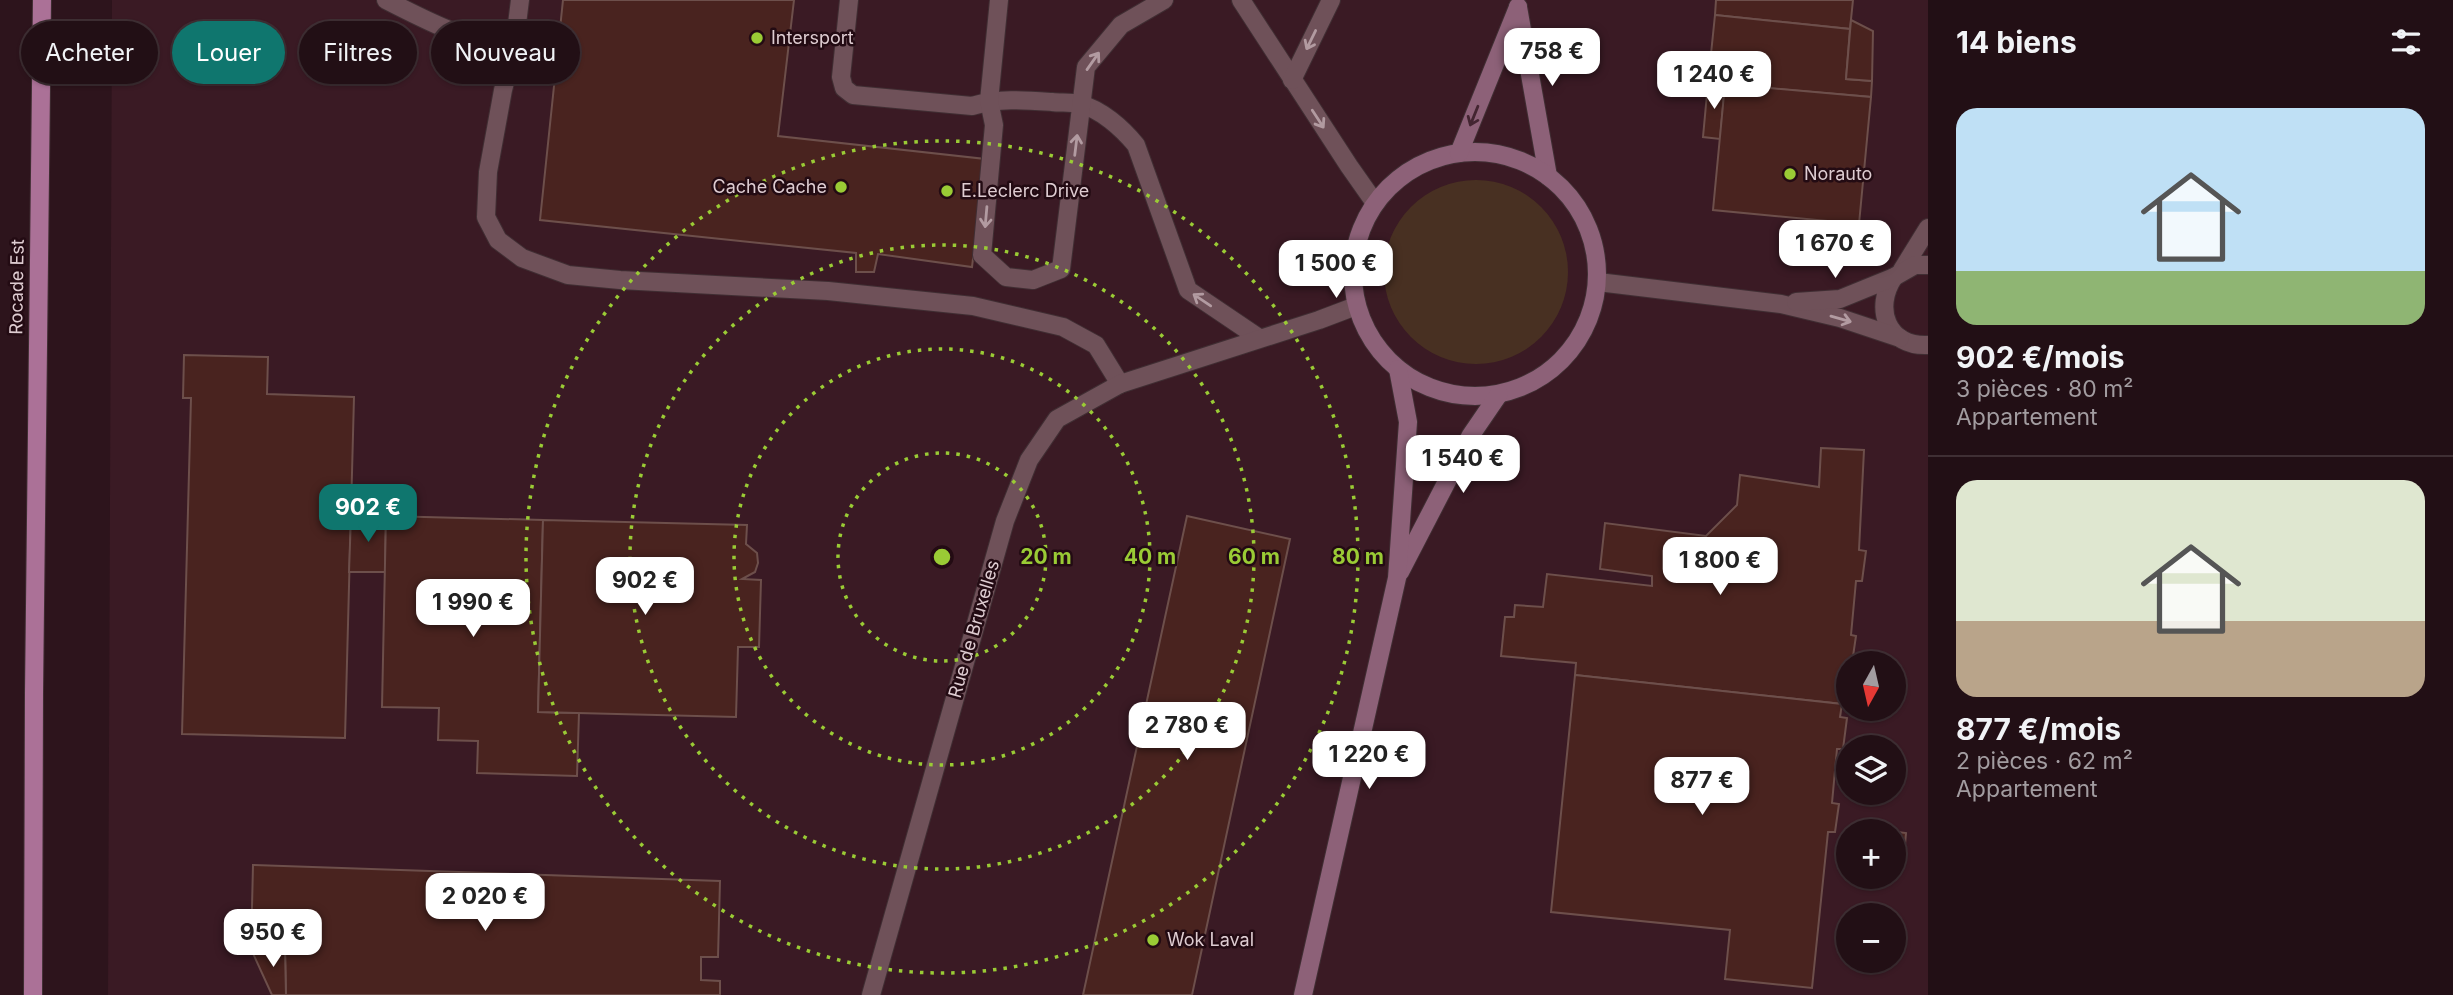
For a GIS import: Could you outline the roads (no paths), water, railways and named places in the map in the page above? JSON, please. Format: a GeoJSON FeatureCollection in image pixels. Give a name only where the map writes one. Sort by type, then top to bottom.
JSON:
{"type":"FeatureCollection","features":[{"type":"Feature","properties":{"kind":"main road","name":"Rocade Est"},"geometry":{"type":"LineString","coordinates":[[33,995],[42,0]]}},
{"type":"Feature","properties":{"kind":"street"},"geometry":{"type":"LineString","coordinates":[[386,0],[431,23]]}},
{"type":"Feature","properties":{"kind":"street"},"geometry":{"type":"LineString","coordinates":[[517,21],[520,0]]}},
{"type":"Feature","properties":{"kind":"street"},"geometry":{"type":"LineString","coordinates":[[849,0],[841,77],[844,88],[853,95],[972,106],[1012,99],[1080,104],[1124,131],[1136,145],[1188,290],[1259,338]]}},
{"type":"Feature","properties":{"kind":"street"},"geometry":{"type":"LineString","coordinates":[[999,0],[989,101],[994,125],[982,255],[1006,277],[1033,280],[1061,269],[1086,67],[1121,25],[1164,0]]}},
{"type":"Feature","properties":{"kind":"street"},"geometry":{"type":"LineString","coordinates":[[1241,0],[1375,203]]}},
{"type":"Feature","properties":{"kind":"street"},"geometry":{"type":"LineString","coordinates":[[1292,80],[1331,0]]}},
{"type":"Feature","properties":{"kind":"street"},"geometry":{"type":"LineString","coordinates":[[1459,153],[1519,4]]}},
{"type":"Feature","properties":{"kind":"street"},"geometry":{"type":"LineString","coordinates":[[1519,4],[1548,176]]}},
{"type":"Feature","properties":{"kind":"street"},"geometry":{"type":"LineString","coordinates":[[505,84],[488,172],[486,217],[498,240],[522,258],[568,275],[828,291],[972,306],[1063,327],[1096,345],[1120,384]]}},
{"type":"Feature","properties":{"kind":"street"},"geometry":{"type":"LineString","coordinates":[[1490,152],[1521,160],[1548,176],[1570,196],[1587,223],[1596,251],[1598,282],[1589,321],[1568,355],[1537,380],[1499,394],[1472,396],[1446,393],[1420,384],[1398,369],[1372,341],[1356,306],[1352,270],[1358,235],[1375,203],[1398,179],[1408,173],[1427,162],[1459,153],[1490,152]]}},
{"type":"Feature","properties":{"kind":"street"},"geometry":{"type":"LineString","coordinates":[[1900,338],[1884,316],[1886,289],[1928,228]]}},
{"type":"Feature","properties":{"kind":"street"},"geometry":{"type":"LineString","coordinates":[[1781,304],[1840,299],[1915,265],[1928,265]]}},
{"type":"Feature","properties":{"kind":"street"},"geometry":{"type":"LineString","coordinates":[[1598,282],[1781,304],[1840,318],[1912,344],[1928,345]]}},
{"type":"Feature","properties":{"kind":"street","name":"Rue de Bruxelles"},"geometry":{"type":"LineString","coordinates":[[871,995],[1005,521],[1029,460],[1057,419],[1120,384],[1356,306]]}},
{"type":"Feature","properties":{"kind":"street"},"geometry":{"type":"LineString","coordinates":[[1303,995],[1397,578],[1408,422],[1398,369]]}},
{"type":"Feature","properties":{"kind":"street"},"geometry":{"type":"LineString","coordinates":[[1397,578],[1471,435],[1499,394]]}},
{"type":"Feature","properties":{"kind":"place","name":"Intersport"},"geometry":{"type":"Point","coordinates":[757,38]}},
{"type":"Feature","properties":{"kind":"place","name":"Norauto"},"geometry":{"type":"Point","coordinates":[1790,174]}},
{"type":"Feature","properties":{"kind":"place","name":"Cache Cache"},"geometry":{"type":"Point","coordinates":[841,187]}},
{"type":"Feature","properties":{"kind":"place","name":"E.Leclerc Drive"},"geometry":{"type":"Point","coordinates":[947,191]}},
{"type":"Feature","properties":{"kind":"place","name":"Wok Laval"},"geometry":{"type":"Point","coordinates":[1153,940]}}]}
